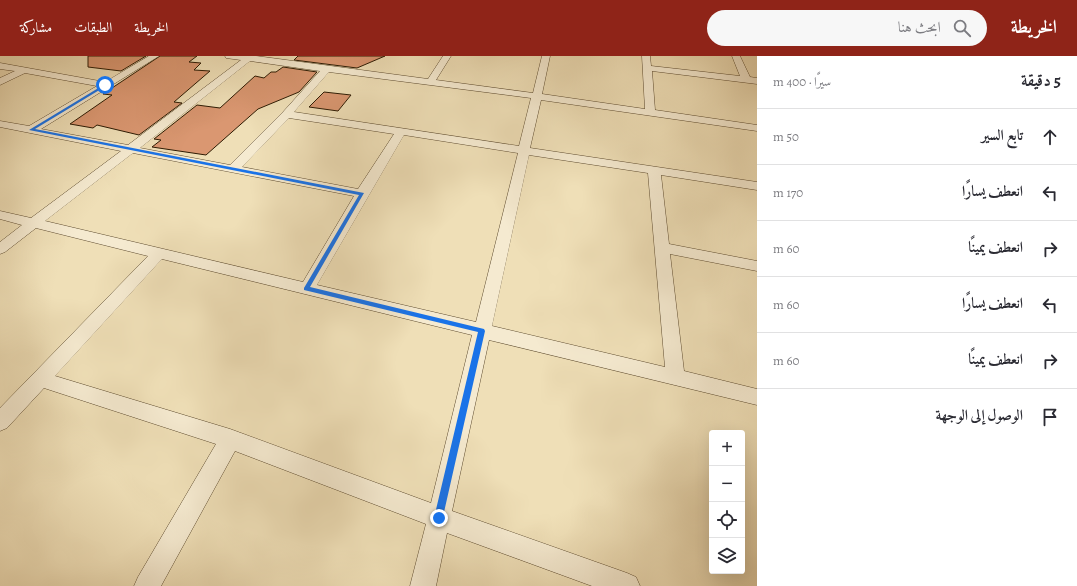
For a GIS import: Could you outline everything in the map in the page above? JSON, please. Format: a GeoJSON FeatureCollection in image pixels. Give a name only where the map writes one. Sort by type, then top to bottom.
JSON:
{"type":"FeatureCollection","features":[{"type":"Feature","properties":{"kind":"street"},"geometry":{"type":"LineString","coordinates":[[31,130],[155,56]]}},
{"type":"Feature","properties":{"kind":"street"},"geometry":{"type":"LineString","coordinates":[[229,56],[250,57],[326,70],[536,96],[757,128]]}},
{"type":"Feature","properties":{"kind":"street"},"geometry":{"type":"LineString","coordinates":[[430,83],[447,56]]}},
{"type":"Feature","properties":{"kind":"street"},"geometry":{"type":"LineString","coordinates":[[423,586],[546,56]]}},
{"type":"Feature","properties":{"kind":"street"},"geometry":{"type":"LineString","coordinates":[[646,56],[650,113]]}},
{"type":"Feature","properties":{"kind":"street"},"geometry":{"type":"LineString","coordinates":[[736,56],[746,80]]}},
{"type":"Feature","properties":{"kind":"street"},"geometry":{"type":"LineString","coordinates":[[0,249],[250,57]]}},
{"type":"Feature","properties":{"kind":"street"},"geometry":{"type":"LineString","coordinates":[[0,66],[105,85]]}},
{"type":"Feature","properties":{"kind":"street"},"geometry":{"type":"LineString","coordinates":[[647,68],[757,81]]}},
{"type":"Feature","properties":{"kind":"street"},"geometry":{"type":"LineString","coordinates":[[232,170],[288,114],[326,70]]}},
{"type":"Feature","properties":{"kind":"street"},"geometry":{"type":"LineString","coordinates":[[0,82],[23,71]]}},
{"type":"Feature","properties":{"kind":"street"},"geometry":{"type":"LineString","coordinates":[[288,114],[757,186]]}},
{"type":"Feature","properties":{"kind":"street"},"geometry":{"type":"LineString","coordinates":[[0,124],[362,194]]}},
{"type":"Feature","properties":{"kind":"street"},"geometry":{"type":"LineString","coordinates":[[307,288],[362,194],[401,132]]}},
{"type":"Feature","properties":{"kind":"street"},"geometry":{"type":"LineString","coordinates":[[654,171],[675,377]]}},
{"type":"Feature","properties":{"kind":"street"},"geometry":{"type":"LineString","coordinates":[[0,215],[757,397]]}},
{"type":"Feature","properties":{"kind":"street"},"geometry":{"type":"LineString","coordinates":[[662,248],[757,266]]}},
{"type":"Feature","properties":{"kind":"street"},"geometry":{"type":"LineString","coordinates":[[0,422],[159,253]]}},
{"type":"Feature","properties":{"kind":"street"},"geometry":{"type":"LineString","coordinates":[[40,379],[230,439],[439,518],[627,586]]}},
{"type":"Feature","properties":{"kind":"street"},"geometry":{"type":"LineString","coordinates":[[147,586],[230,439]]}},
{"type":"Feature","properties":{"kind":"building"},"geometry":{"type":"Polygon","coordinates":[[[88,56],[146,56],[121,71],[88,67],[88,56]]]}},
{"type":"Feature","properties":{"kind":"building"},"geometry":{"type":"Polygon","coordinates":[[[160,56],[197,56],[189,62],[201,63],[194,70],[210,71],[174,102],[182,103],[139,135],[97,125],[93,128],[70,124],[112,95],[103,94],[160,56]]]}},
{"type":"Feature","properties":{"kind":"building"},"geometry":{"type":"Polygon","coordinates":[[[298,56],[385,56],[357,68],[294,60],[298,56]]]}},
{"type":"Feature","properties":{"kind":"building"},"geometry":{"type":"Polygon","coordinates":[[[283,67],[317,72],[299,92],[258,109],[206,155],[152,147],[161,140],[154,139],[197,105],[220,108],[255,76],[264,78],[271,72],[276,72],[283,67]]]}},
{"type":"Feature","properties":{"kind":"building"},"geometry":{"type":"Polygon","coordinates":[[[324,92],[351,95],[338,111],[309,107],[324,92]]]}},
{"type":"Feature","properties":{"kind":"route"},"geometry":{"type":"LineString","coordinates":[[105,85],[31,130],[362,194],[307,288],[482,331],[439,518]]}}]}
